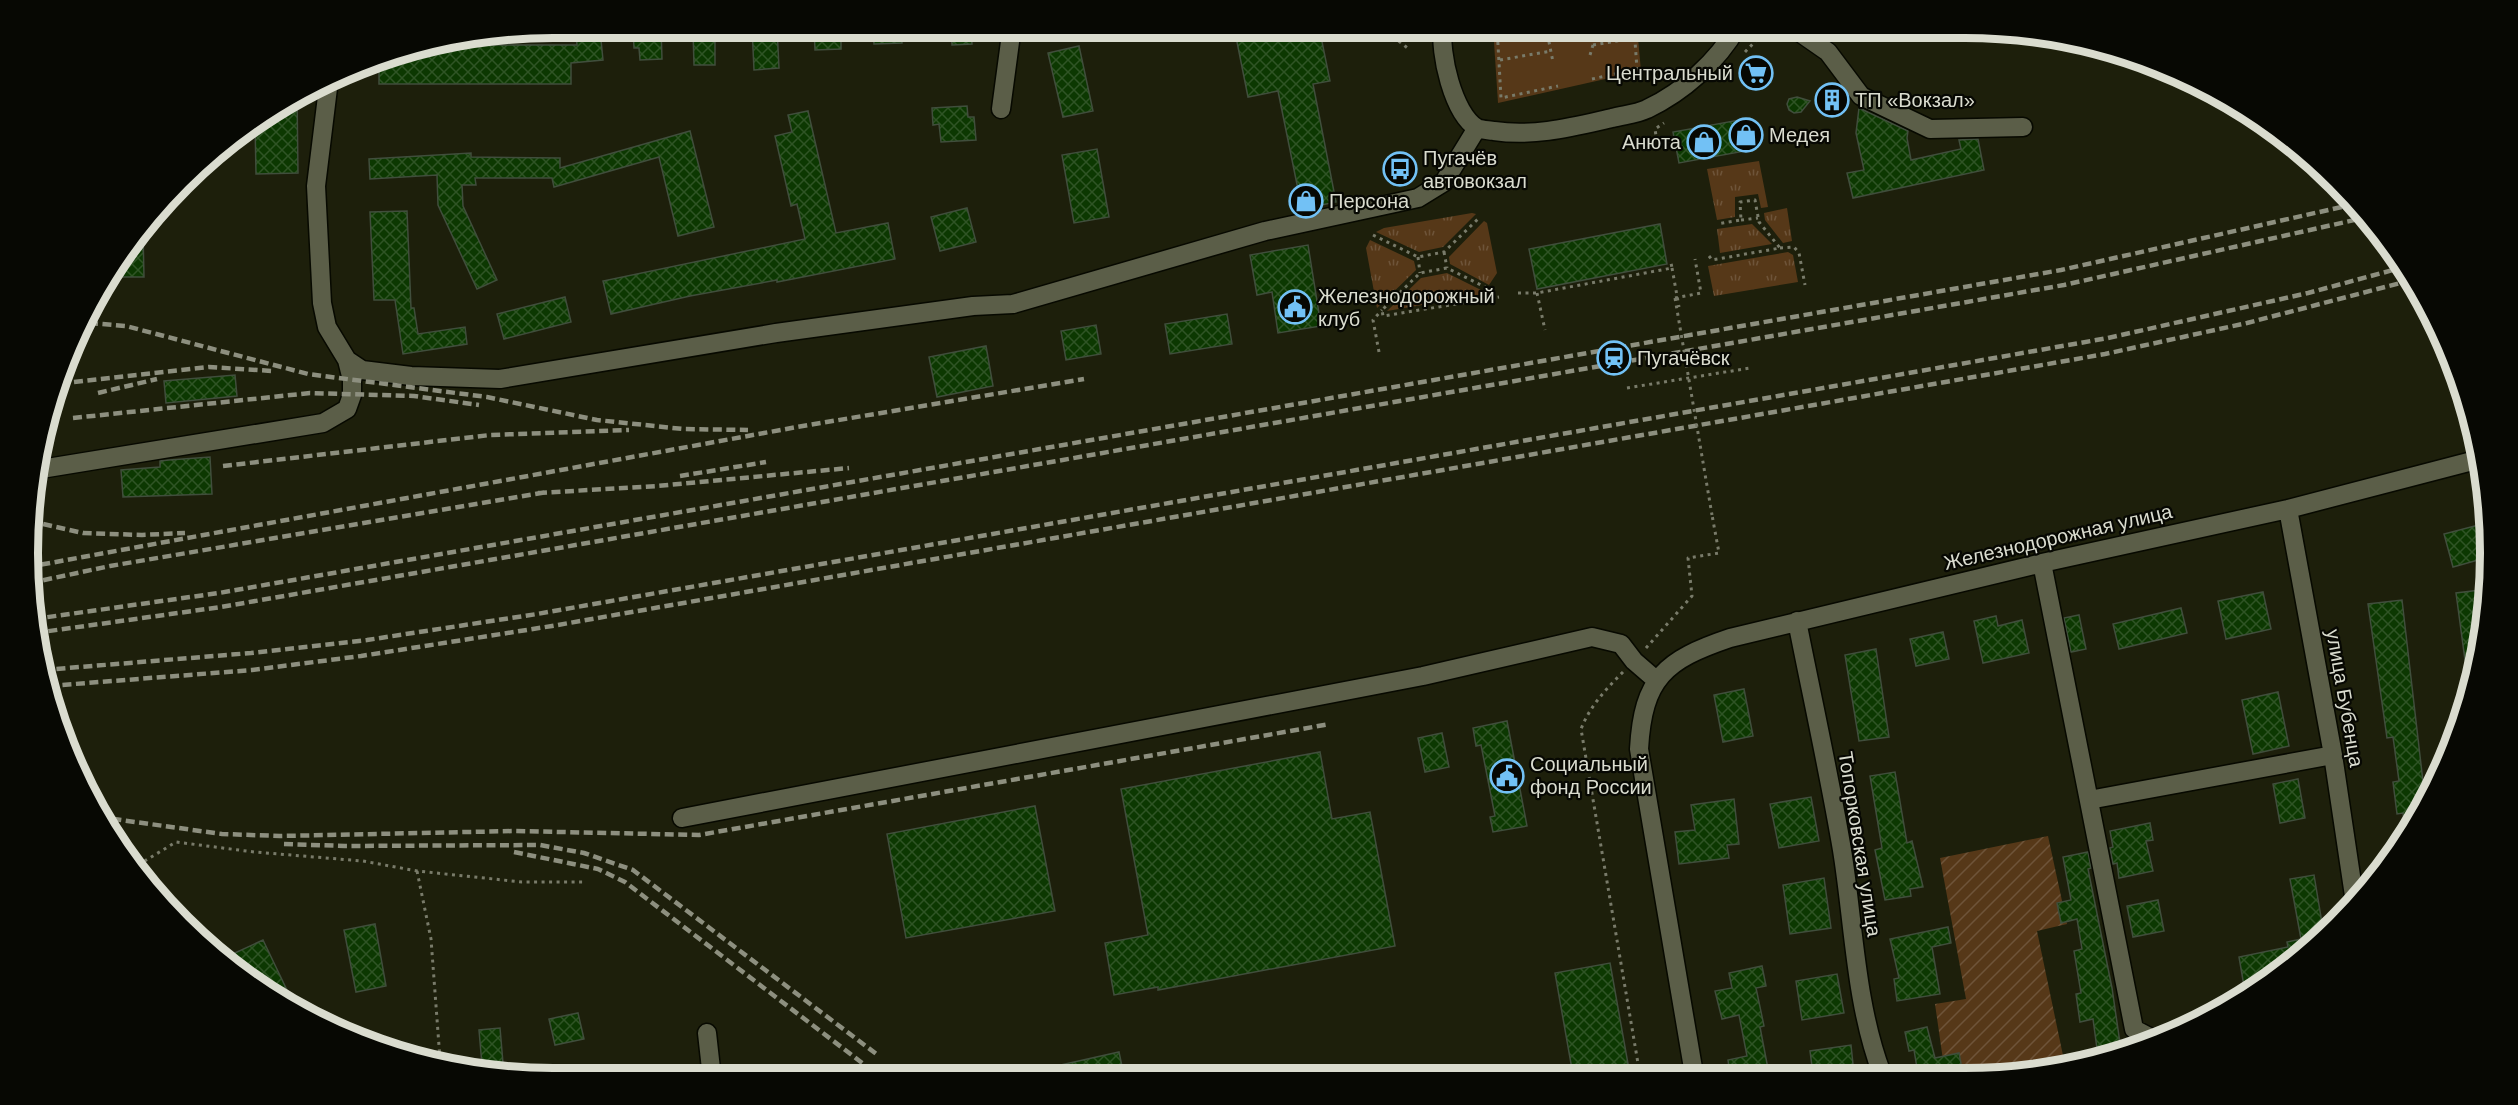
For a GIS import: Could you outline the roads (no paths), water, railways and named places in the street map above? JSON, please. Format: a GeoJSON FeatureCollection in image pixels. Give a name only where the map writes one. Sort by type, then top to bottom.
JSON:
{"type":"FeatureCollection","features":[{"type":"Feature","properties":{"kind":"street"},"geometry":{"type":"LineString","coordinates":[[1001,109],[1011,38]]}},
{"type":"Feature","properties":{"kind":"street"},"geometry":{"type":"LineString","coordinates":[[1442,38],[1451,86],[1462,113],[1477,128],[1519,134],[1552,131],[1646,110],[1690,82],[1731,38]]}},
{"type":"Feature","properties":{"kind":"street"},"geometry":{"type":"LineString","coordinates":[[1808,38],[1828,52],[1861,96],[1930,129],[2023,127]]}},
{"type":"Feature","properties":{"kind":"street"},"geometry":{"type":"LineString","coordinates":[[45,468],[323,423],[347,409],[352,395],[352,380],[347,360],[327,327],[321,291],[315,186],[328,90]]}},
{"type":"Feature","properties":{"kind":"street"},"geometry":{"type":"LineString","coordinates":[[347,360],[362,370],[411,376],[500,379],[776,333],[973,306],[1013,304],[1265,231],[1418,198],[1444,182],[1477,128]]}},
{"type":"Feature","properties":{"kind":"street","name":"Железнодорожная улица"},"geometry":{"type":"LineString","coordinates":[[1656,680],[1675,663],[1699,649],[1730,638],[2042,563],[2288,509],[2472,461]]}},
{"type":"Feature","properties":{"kind":"street","name":"улица Бубенца"},"geometry":{"type":"LineString","coordinates":[[2288,509],[2332,755],[2353,892]]}},
{"type":"Feature","properties":{"kind":"street"},"geometry":{"type":"LineString","coordinates":[[2042,563],[2134,1029],[2145,1035]]}},
{"type":"Feature","properties":{"kind":"street","name":"Топорковская улица"},"geometry":{"type":"LineString","coordinates":[[1797,621],[1842,849],[1855,953],[1873,1050],[1880,1068]]}},
{"type":"Feature","properties":{"kind":"street"},"geometry":{"type":"LineString","coordinates":[[682,818],[1423,676],[1592,637],[1621,644],[1634,661],[1656,680],[1648,694],[1641,719],[1639,749],[1693,1068]]}},
{"type":"Feature","properties":{"kind":"street"},"geometry":{"type":"LineString","coordinates":[[2089,801],[2332,755]]}},
{"type":"Feature","properties":{"kind":"street"},"geometry":{"type":"LineString","coordinates":[[708,1033],[711,1068]]}},
{"type":"Feature","properties":{"kind":"railway"},"geometry":{"type":"LineString","coordinates":[[42,618],[219,593],[2061,270],[2346,206]]}},
{"type":"Feature","properties":{"kind":"railway"},"geometry":{"type":"LineString","coordinates":[[44,632],[221,607],[2064,285],[2358,219]]}},
{"type":"Feature","properties":{"kind":"railway"},"geometry":{"type":"LineString","coordinates":[[51,669],[251,653],[367,640],[537,614],[2108,338],[2308,293],[2396,269]]}},
{"type":"Feature","properties":{"kind":"railway"},"geometry":{"type":"LineString","coordinates":[[55,686],[252,670],[361,656],[552,626],[2105,354],[2247,323],[2404,282]]}},
{"type":"Feature","properties":{"kind":"railway"},"geometry":{"type":"LineString","coordinates":[[92,323],[126,326],[308,374],[487,397],[597,420],[683,429],[748,430]]}},
{"type":"Feature","properties":{"kind":"railway"},"geometry":{"type":"LineString","coordinates":[[74,382],[209,367],[272,371]]}},
{"type":"Feature","properties":{"kind":"railway"},"geometry":{"type":"LineString","coordinates":[[98,393],[157,379]]}},
{"type":"Feature","properties":{"kind":"railway"},"geometry":{"type":"LineString","coordinates":[[38,565],[797,427],[1084,379]]}},
{"type":"Feature","properties":{"kind":"railway"},"geometry":{"type":"LineString","coordinates":[[73,418],[310,393],[414,396],[479,405]]}},
{"type":"Feature","properties":{"kind":"railway"},"geometry":{"type":"LineString","coordinates":[[223,466],[490,435],[629,430]]}},
{"type":"Feature","properties":{"kind":"railway"},"geometry":{"type":"LineString","coordinates":[[680,476],[766,462]]}},
{"type":"Feature","properties":{"kind":"railway"},"geometry":{"type":"LineString","coordinates":[[538,493],[657,486],[849,468]]}},
{"type":"Feature","properties":{"kind":"railway"},"geometry":{"type":"LineString","coordinates":[[39,581],[110,566],[547,492]]}},
{"type":"Feature","properties":{"kind":"railway"},"geometry":{"type":"LineString","coordinates":[[39,523],[83,533],[142,535],[185,533]]}},
{"type":"Feature","properties":{"kind":"railway"},"geometry":{"type":"LineString","coordinates":[[111,819],[222,834],[280,836],[515,831],[699,835],[1330,724]]}},
{"type":"Feature","properties":{"kind":"railway"},"geometry":{"type":"LineString","coordinates":[[284,844],[540,845],[584,853],[633,870],[879,1056]]}},
{"type":"Feature","properties":{"kind":"railway"},"geometry":{"type":"LineString","coordinates":[[514,852],[598,869],[625,882],[869,1068]]}},
{"type":"Feature","properties":{"kind":"place","name":"Центральный"},"geometry":{"type":"Point","coordinates":[1756,73]}},
{"type":"Feature","properties":{"kind":"place","name":"ТП «Вокзал»"},"geometry":{"type":"Point","coordinates":[1832,100]}},
{"type":"Feature","properties":{"kind":"place","name":"Медея"},"geometry":{"type":"Point","coordinates":[1746,135]}},
{"type":"Feature","properties":{"kind":"place","name":"Анюта"},"geometry":{"type":"Point","coordinates":[1704,142]}},
{"type":"Feature","properties":{"kind":"place","name":"Пугачёв автовокзал"},"geometry":{"type":"Point","coordinates":[1400,169]}},
{"type":"Feature","properties":{"kind":"place","name":"Персона"},"geometry":{"type":"Point","coordinates":[1306,201]}},
{"type":"Feature","properties":{"kind":"place","name":"Железнодорожный клуб"},"geometry":{"type":"Point","coordinates":[1295,307]}},
{"type":"Feature","properties":{"kind":"place","name":"Пугачёвск"},"geometry":{"type":"Point","coordinates":[1614,358]}},
{"type":"Feature","properties":{"kind":"place","name":"Социальный фонд России"},"geometry":{"type":"Point","coordinates":[1507,776]}}]}
